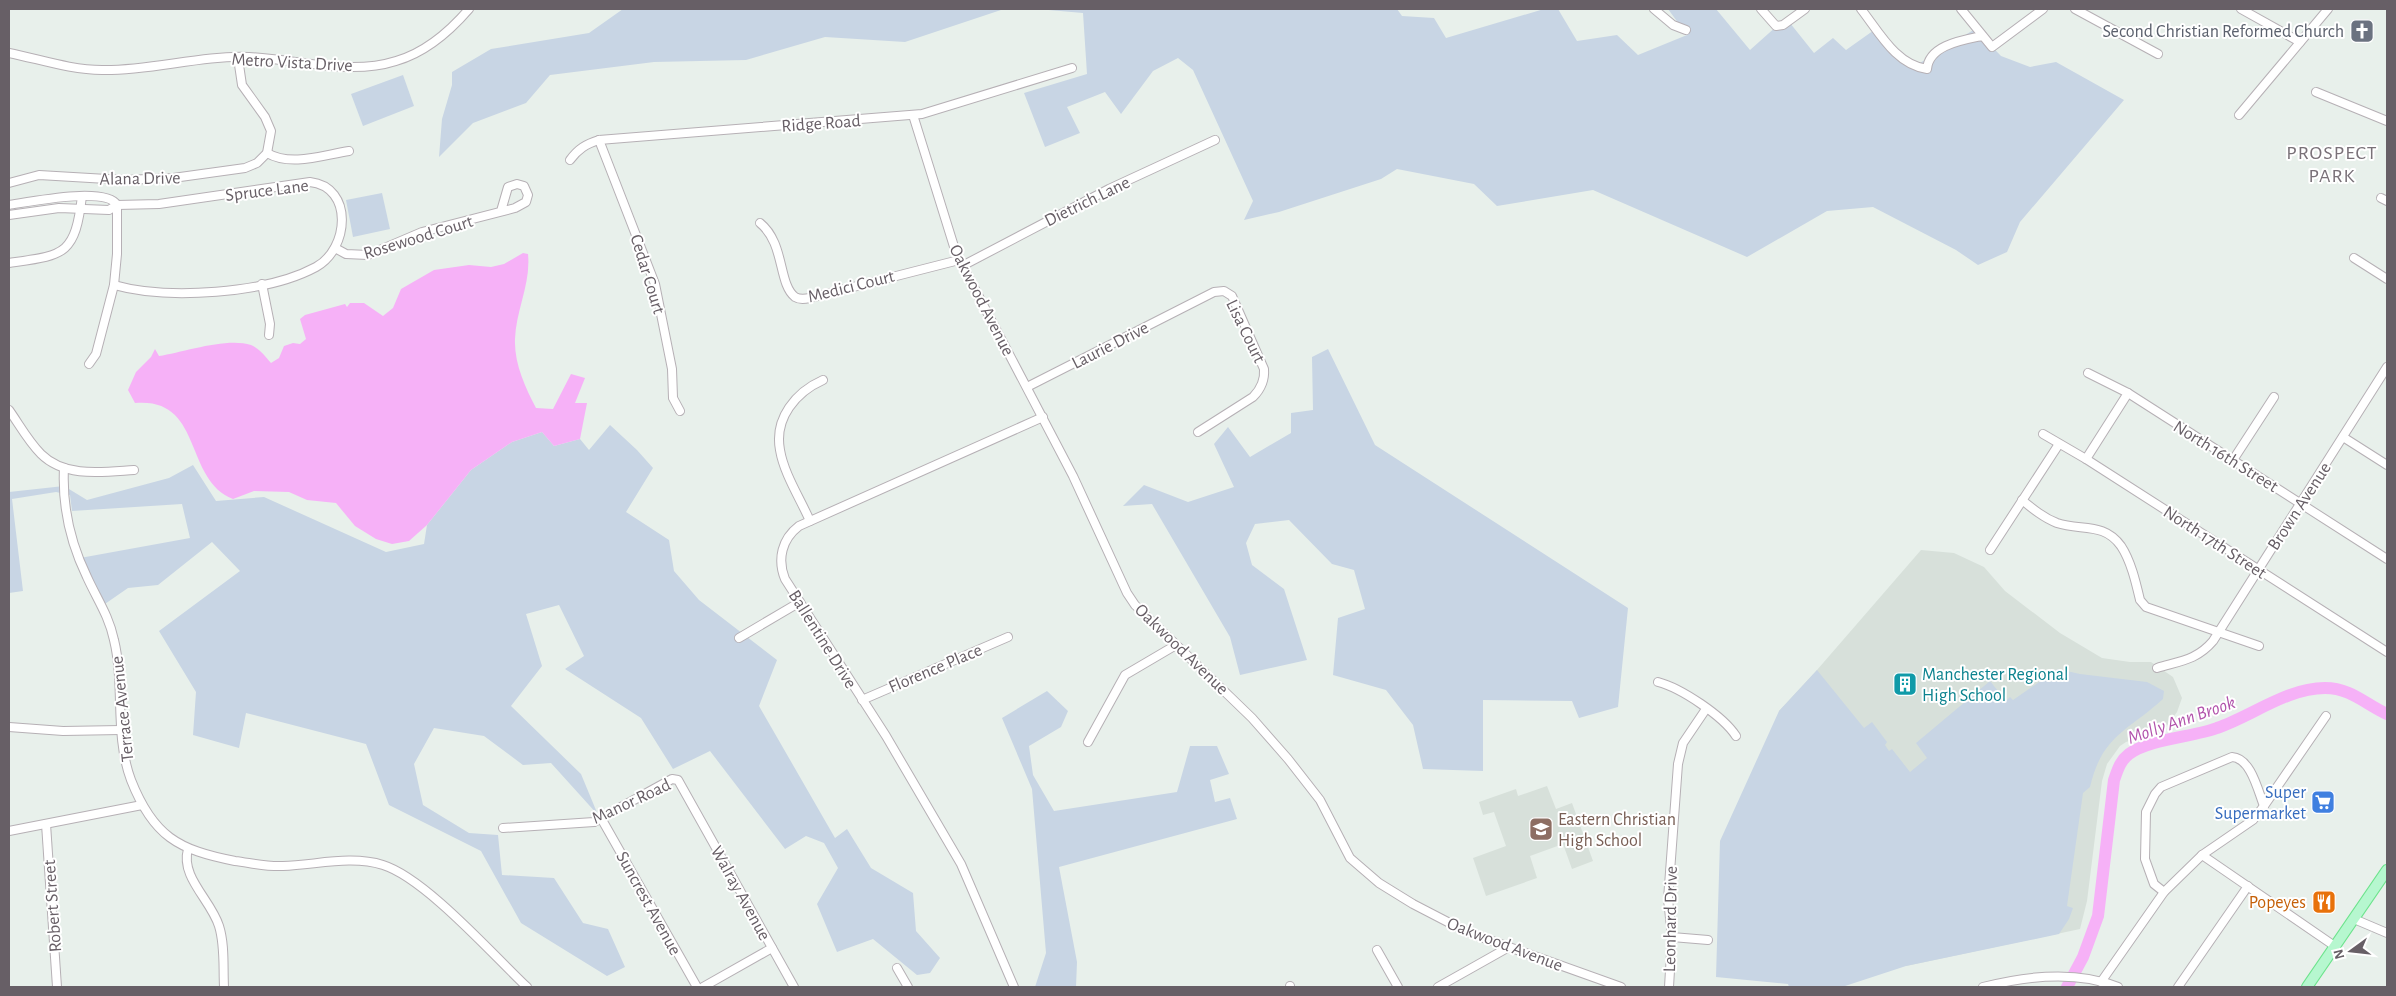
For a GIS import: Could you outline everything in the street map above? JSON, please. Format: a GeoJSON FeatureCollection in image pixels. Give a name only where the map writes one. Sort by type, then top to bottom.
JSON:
{"type":"FeatureCollection","features":[{"type":"Feature","properties":{"kind":"main road"},"geometry":{"type":"LineString","coordinates":[[2307,987],[2387,870]]}},
{"type":"Feature","properties":{"kind":"street"},"geometry":{"type":"LineString","coordinates":[[1654,9],[1673,25],[1686,30]]}},
{"type":"Feature","properties":{"kind":"street"},"geometry":{"type":"LineString","coordinates":[[1761,9],[1776,26],[1783,24],[1805,9]]}},
{"type":"Feature","properties":{"kind":"street"},"geometry":{"type":"LineString","coordinates":[[1861,9],[1906,62],[1913,67],[1927,69],[1932,58],[1943,48],[1956,42],[1982,36]]}},
{"type":"Feature","properties":{"kind":"street"},"geometry":{"type":"LineString","coordinates":[[1960,9],[1990,46],[1996,46],[2043,9]]}},
{"type":"Feature","properties":{"kind":"street"},"geometry":{"type":"LineString","coordinates":[[2075,9],[2158,54]]}},
{"type":"Feature","properties":{"kind":"street"},"geometry":{"type":"LineString","coordinates":[[2241,9],[2300,42]]}},
{"type":"Feature","properties":{"kind":"street"},"geometry":{"type":"LineString","coordinates":[[2239,115],[2328,9]]}},
{"type":"Feature","properties":{"kind":"street","name":"Metro Vista Drive"},"geometry":{"type":"LineString","coordinates":[[9,53],[78,68],[104,70],[238,58],[352,66],[386,64],[405,58],[424,48],[466,10]]}},
{"type":"Feature","properties":{"kind":"street"},"geometry":{"type":"LineString","coordinates":[[238,58],[242,85],[269,124],[271,139],[267,153],[281,159],[295,160],[349,151]]}},
{"type":"Feature","properties":{"kind":"street","name":"Ridge Road"},"geometry":{"type":"LineString","coordinates":[[570,160],[576,151],[586,144],[599,140],[922,114],[1072,68]]}},
{"type":"Feature","properties":{"kind":"street"},"geometry":{"type":"LineString","coordinates":[[2316,92],[2387,120]]}},
{"type":"Feature","properties":{"kind":"street","name":"Oakwood Avenue"},"geometry":{"type":"LineString","coordinates":[[913,115],[960,263],[1074,476],[1127,593],[1150,621],[1252,718],[1288,759],[1315,792],[1345,849],[1362,870],[1388,890],[1467,932],[1612,986],[1621,987]]}},
{"type":"Feature","properties":{"kind":"street","name":"Cedar Court"},"geometry":{"type":"LineString","coordinates":[[599,140],[655,284],[672,369],[673,398],[680,411]]}},
{"type":"Feature","properties":{"kind":"street","name":"Dietrich Lane"},"geometry":{"type":"LineString","coordinates":[[960,263],[1109,189],[1215,140]]}},
{"type":"Feature","properties":{"kind":"street","name":"Alana Drive"},"geometry":{"type":"LineString","coordinates":[[9,183],[39,175],[124,180],[191,177],[251,166],[262,159],[267,153]]}},
{"type":"Feature","properties":{"kind":"street","name":"Spruce Lane"},"geometry":{"type":"LineString","coordinates":[[117,205],[148,205],[303,183],[317,183],[331,191],[340,206],[341,232],[335,248]]}},
{"type":"Feature","properties":{"kind":"street"},"geometry":{"type":"LineString","coordinates":[[9,263],[49,257],[63,251],[73,240],[76,232],[82,196]]}},
{"type":"Feature","properties":{"kind":"street"},"geometry":{"type":"LineString","coordinates":[[9,205],[82,196],[111,199],[117,205],[117,254],[114,285],[98,348],[89,364]]}},
{"type":"Feature","properties":{"kind":"street"},"geometry":{"type":"LineString","coordinates":[[9,215],[48,209],[80,208],[109,210],[117,205]]}},
{"type":"Feature","properties":{"kind":"street","name":"Rosewood Court"},"geometry":{"type":"LineString","coordinates":[[335,248],[346,254],[368,255],[422,232],[492,216],[501,211]]}},
{"type":"Feature","properties":{"kind":"street","name":"Medici Court"},"geometry":{"type":"LineString","coordinates":[[760,224],[769,230],[777,246],[787,284],[793,296],[800,299],[960,263]]}},
{"type":"Feature","properties":{"kind":"street"},"geometry":{"type":"LineString","coordinates":[[114,285],[149,292],[177,293],[230,290],[262,284],[316,267],[335,248]]}},
{"type":"Feature","properties":{"kind":"street"},"geometry":{"type":"LineString","coordinates":[[2354,258],[2387,279]]}},
{"type":"Feature","properties":{"kind":"street"},"geometry":{"type":"LineString","coordinates":[[262,284],[270,324],[269,335]]}},
{"type":"Feature","properties":{"kind":"street","name":"Lisa Court"},"geometry":{"type":"LineString","coordinates":[[1193,302],[1219,291],[1232,296],[1264,369],[1265,376],[1260,389],[1253,397],[1198,432]]}},
{"type":"Feature","properties":{"kind":"street","name":"Laurie Drive"},"geometry":{"type":"LineString","coordinates":[[1027,387],[1193,302]]}},
{"type":"Feature","properties":{"kind":"street","name":"Brown Avenue"},"geometry":{"type":"LineString","coordinates":[[2157,668],[2190,659],[2203,653],[2386,370]]}},
{"type":"Feature","properties":{"kind":"street","name":"North 16th Street"},"geometry":{"type":"LineString","coordinates":[[2088,373],[2128,393],[2387,559]]}},
{"type":"Feature","properties":{"kind":"street"},"geometry":{"type":"LineString","coordinates":[[810,520],[783,460],[779,436],[787,411],[795,398],[808,386],[823,380]]}},
{"type":"Feature","properties":{"kind":"street"},"geometry":{"type":"LineString","coordinates":[[2086,459],[2128,393]]}},
{"type":"Feature","properties":{"kind":"street"},"geometry":{"type":"LineString","coordinates":[[2233,460],[2274,398]]}},
{"type":"Feature","properties":{"kind":"street"},"geometry":{"type":"LineString","coordinates":[[9,410],[42,455],[64,468],[95,472],[134,470]]}},
{"type":"Feature","properties":{"kind":"street","name":"Ballentine Drive"},"geometry":{"type":"LineString","coordinates":[[1014,987],[961,864],[862,700],[785,579],[780,558],[782,549],[791,533],[810,520],[1043,417]]}},
{"type":"Feature","properties":{"kind":"street","name":"North 17th Street"},"geometry":{"type":"LineString","coordinates":[[2042,434],[2086,459],[2387,651]]}},
{"type":"Feature","properties":{"kind":"street"},"geometry":{"type":"LineString","coordinates":[[2343,437],[2387,465]]}},
{"type":"Feature","properties":{"kind":"street"},"geometry":{"type":"LineString","coordinates":[[1990,550],[2059,444]]}},
{"type":"Feature","properties":{"kind":"street","name":"Terrace Avenue"},"geometry":{"type":"LineString","coordinates":[[64,468],[64,498],[73,544],[88,580],[104,610],[114,641],[121,730],[129,773],[142,805],[160,830],[177,844],[202,855],[266,866],[357,860],[398,871],[438,901],[527,987]]}},
{"type":"Feature","properties":{"kind":"street"},"geometry":{"type":"LineString","coordinates":[[2022,500],[2044,517],[2058,524],[2100,529],[2106,532],[2121,546],[2143,604],[2258,646]]}},
{"type":"Feature","properties":{"kind":"street"},"geometry":{"type":"LineString","coordinates":[[739,638],[800,602]]}},
{"type":"Feature","properties":{"kind":"street","name":"Florence Place"},"geometry":{"type":"LineString","coordinates":[[862,700],[1008,637]]}},
{"type":"Feature","properties":{"kind":"street"},"geometry":{"type":"LineString","coordinates":[[1088,742],[1125,675],[1176,645]]}},
{"type":"Feature","properties":{"kind":"street"},"geometry":{"type":"LineString","coordinates":[[1658,682],[1671,685],[1706,709],[1729,725],[1736,736]]}},
{"type":"Feature","properties":{"kind":"street","name":"Leonhard Drive"},"geometry":{"type":"LineString","coordinates":[[1669,987],[1672,937],[1668,899],[1678,764],[1683,743],[1706,709]]}},
{"type":"Feature","properties":{"kind":"street"},"geometry":{"type":"LineString","coordinates":[[2101,982],[2164,892],[2202,855],[2253,820],[2326,716]]}},
{"type":"Feature","properties":{"kind":"street"},"geometry":{"type":"LineString","coordinates":[[9,727],[63,731],[121,730]]}},
{"type":"Feature","properties":{"kind":"street"},"geometry":{"type":"LineString","coordinates":[[2164,892],[2150,878],[2145,859],[2144,839],[2146,812],[2161,787],[2232,757],[2237,757],[2246,763],[2264,806]]}},
{"type":"Feature","properties":{"kind":"street","name":"Manor Road"},"geometry":{"type":"LineString","coordinates":[[503,828],[594,822],[672,779],[678,780],[688,798]]}},
{"type":"Feature","properties":{"kind":"street","name":"Walray Avenue"},"geometry":{"type":"LineString","coordinates":[[688,798],[794,987]]}},
{"type":"Feature","properties":{"kind":"street"},"geometry":{"type":"LineString","coordinates":[[9,832],[142,805]]}},
{"type":"Feature","properties":{"kind":"street","name":"Suncrest Avenue"},"geometry":{"type":"LineString","coordinates":[[601,818],[697,987]]}},
{"type":"Feature","properties":{"kind":"street","name":"Robert Street"},"geometry":{"type":"LineString","coordinates":[[46,824],[57,987]]}},
{"type":"Feature","properties":{"kind":"street"},"geometry":{"type":"LineString","coordinates":[[188,849],[186,866],[215,914],[220,928],[224,987]]}},
{"type":"Feature","properties":{"kind":"street"},"geometry":{"type":"LineString","coordinates":[[2202,855],[2336,946]]}},
{"type":"Feature","properties":{"kind":"street"},"geometry":{"type":"LineString","coordinates":[[2178,987],[2248,886]]}},
{"type":"Feature","properties":{"kind":"street"},"geometry":{"type":"LineString","coordinates":[[2354,919],[2387,932]]}},
{"type":"Feature","properties":{"kind":"street"},"geometry":{"type":"LineString","coordinates":[[1672,937],[1708,940]]}},
{"type":"Feature","properties":{"kind":"street"},"geometry":{"type":"LineString","coordinates":[[1438,987],[1509,947]]}},
{"type":"Feature","properties":{"kind":"street"},"geometry":{"type":"LineString","coordinates":[[703,987],[772,948]]}},
{"type":"Feature","properties":{"kind":"street"},"geometry":{"type":"LineString","coordinates":[[1376,950],[1398,987]]}},
{"type":"Feature","properties":{"kind":"street"},"geometry":{"type":"LineString","coordinates":[[897,968],[908,987]]}},
{"type":"Feature","properties":{"kind":"street"},"geometry":{"type":"LineString","coordinates":[[1983,987],[2013,980],[2058,976],[2101,982],[2118,987]]}},
{"type":"Feature","properties":{"kind":"shaded area"},"geometry":{"type":"Polygon","coordinates":[[[623,9],[1004,9],[905,42],[825,37],[746,60],[654,62],[550,75],[526,103],[473,123],[439,157],[442,119],[452,85],[452,72],[491,49],[589,33],[623,9]]]}},
{"type":"Feature","properties":{"kind":"shaded area"},"geometry":{"type":"Polygon","coordinates":[[[1037,9],[1397,9],[1402,16],[1434,18],[1446,38],[1544,9],[1558,9],[1577,41],[1617,35],[1638,55],[1687,35],[1668,9],[1716,9],[1750,50],[1786,18],[1814,53],[1833,38],[1846,50],[1877,28],[1915,66],[1975,29],[2001,56],[2030,67],[2056,62],[2124,100],[2020,222],[2007,252],[1978,265],[1956,250],[1873,207],[1827,211],[1747,257],[1593,190],[1497,206],[1474,184],[1397,169],[1381,179],[1279,212],[1244,220],[1253,201],[1193,70],[1178,58],[1153,71],[1121,114],[1105,92],[1067,107],[1080,133],[1045,147],[1024,93],[1087,74],[1083,13],[1037,9]]]}},
{"type":"Feature","properties":{"kind":"shaded area"},"geometry":{"type":"Polygon","coordinates":[[[403,75],[414,106],[363,126],[351,94],[403,75]]]}},
{"type":"Feature","properties":{"kind":"shaded area"},"geometry":{"type":"Polygon","coordinates":[[[382,193],[390,229],[353,237],[346,200],[382,193]]]}},
{"type":"Feature","properties":{"kind":"shaded area"},"geometry":{"type":"Polygon","coordinates":[[[523,253],[528,254],[528,265],[516,328],[515,348],[518,366],[536,408],[553,409],[571,374],[585,378],[575,403],[587,403],[580,439],[554,446],[542,432],[512,442],[471,470],[427,525],[409,541],[392,544],[376,539],[355,526],[336,503],[307,500],[289,492],[254,491],[233,499],[217,489],[206,475],[183,425],[172,413],[157,405],[135,403],[128,390],[136,372],[151,357],[155,349],[159,356],[205,346],[241,343],[251,345],[257,349],[271,363],[279,358],[284,346],[293,343],[300,344],[306,339],[300,319],[305,315],[345,304],[347,307],[350,303],[364,303],[383,316],[393,308],[401,289],[434,270],[469,265],[491,267],[504,264],[523,253]]]}},
{"type":"Feature","properties":{"kind":"shaded area"},"geometry":{"type":"Polygon","coordinates":[[[1328,349],[1375,445],[1628,608],[1618,707],[1579,718],[1572,701],[1483,700],[1483,771],[1423,769],[1413,725],[1386,690],[1333,675],[1338,618],[1365,609],[1354,570],[1332,564],[1289,520],[1255,524],[1246,543],[1252,565],[1284,589],[1307,660],[1240,675],[1230,637],[1152,504],[1123,506],[1144,485],[1188,502],[1234,487],[1214,444],[1228,427],[1250,457],[1291,433],[1291,413],[1313,410],[1312,357],[1328,349]]]}},
{"type":"Feature","properties":{"kind":"shaded area"},"geometry":{"type":"Polygon","coordinates":[[[610,425],[653,468],[626,512],[669,540],[674,571],[699,600],[777,660],[759,706],[835,838],[847,829],[871,868],[913,893],[916,931],[940,958],[930,973],[917,975],[873,939],[837,952],[817,904],[838,868],[824,843],[806,836],[785,849],[710,751],[673,769],[641,718],[565,669],[584,656],[559,605],[526,614],[542,666],[511,706],[581,774],[598,815],[551,763],[523,765],[484,736],[434,728],[414,764],[423,805],[469,833],[498,835],[502,875],[554,878],[583,923],[608,929],[625,967],[607,976],[521,923],[481,851],[389,805],[366,744],[246,713],[239,748],[193,735],[196,692],[159,631],[240,571],[212,542],[158,585],[128,588],[102,606],[80,558],[190,538],[182,504],[72,511],[70,495],[56,492],[12,499],[23,591],[9,593],[9,492],[64,486],[87,500],[169,478],[193,465],[216,501],[264,497],[386,552],[424,544],[427,525],[471,470],[512,442],[542,432],[554,446],[580,439],[589,450],[610,425]]]}},
{"type":"Feature","properties":{"kind":"shaded area"},"geometry":{"type":"Polygon","coordinates":[[[1921,550],[1954,553],[1984,567],[2005,591],[2060,633],[2102,658],[2130,662],[2151,662],[2173,677],[2182,698],[2177,712],[2164,730],[2126,742],[2120,746],[2107,764],[2102,781],[2087,901],[2080,929],[1906,966],[1779,711],[1921,550]]]}},
{"type":"Feature","properties":{"kind":"shaded area"},"geometry":{"type":"Polygon","coordinates":[[[2058,669],[2080,674],[2147,682],[2164,691],[2163,699],[2109,745],[2095,770],[2090,787],[2083,793],[2067,906],[2073,908],[2069,919],[2059,934],[1906,966],[1842,987],[1789,987],[1788,984],[1716,977],[1720,841],[1779,711],[1817,670],[1864,728],[1872,722],[1887,742],[1885,745],[1889,751],[1892,749],[1910,772],[1927,758],[1916,743],[1990,681],[2006,701],[2010,697],[2013,700],[2058,669]]]}},
{"type":"Feature","properties":{"kind":"shaded area"},"geometry":{"type":"Polygon","coordinates":[[[1047,691],[1068,711],[1061,727],[1029,746],[1033,775],[1054,811],[1177,792],[1190,746],[1217,746],[1229,774],[1210,780],[1215,802],[1230,798],[1237,819],[1059,867],[1077,962],[1076,987],[1035,987],[1046,953],[1032,789],[1002,718],[1047,691]]]}},
{"type":"Feature","properties":{"kind":"shaded area","name":"Eastern Christian High School"},"geometry":{"type":"Polygon","coordinates":[[[1547,786],[1556,809],[1572,803],[1593,861],[1572,869],[1563,844],[1530,856],[1537,878],[1486,896],[1473,858],[1506,846],[1494,812],[1483,815],[1479,802],[1516,789],[1518,796],[1547,786]]]}},
{"type":"Feature","properties":{"kind":"waterway","name":"Molly Ann Brook"},"geometry":{"type":"LineString","coordinates":[[2067,987],[2083,957],[2098,916],[2114,780],[2121,762],[2129,754],[2148,745],[2217,728],[2283,697],[2311,689],[2325,688],[2343,691],[2358,697],[2387,714]]}},
{"type":"Feature","properties":{"kind":"place","name":"Second Christian Reformed Church"},"geometry":{"type":"Point","coordinates":[2362,31]}},
{"type":"Feature","properties":{"kind":"place","name":"Manchester Regional High School"},"geometry":{"type":"Point","coordinates":[1905,684]}},
{"type":"Feature","properties":{"kind":"place","name":"Super Supermarket"},"geometry":{"type":"Point","coordinates":[2323,802]}},
{"type":"Feature","properties":{"kind":"place","name":"Eastern Christian High School"},"geometry":{"type":"Point","coordinates":[1541,829]}},
{"type":"Feature","properties":{"kind":"place","name":"Popeyes"},"geometry":{"type":"Point","coordinates":[2324,902]}},
{"type":"Feature","properties":{"kind":"district","name":"PROSPECT PARK"},"geometry":{"type":"Point","coordinates":[2332,164]}}]}
